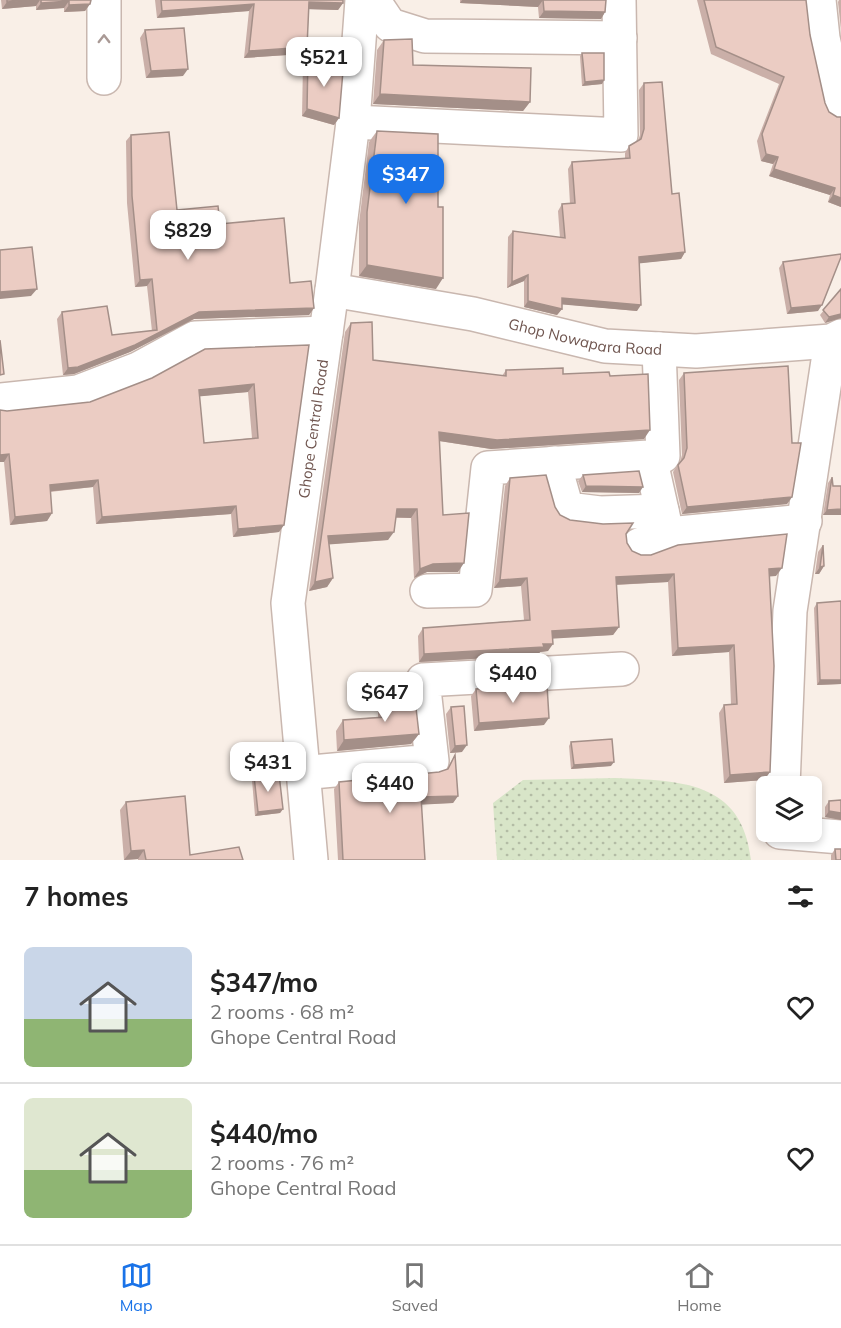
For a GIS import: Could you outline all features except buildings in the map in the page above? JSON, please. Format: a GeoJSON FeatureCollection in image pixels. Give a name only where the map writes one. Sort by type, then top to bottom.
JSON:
{"type":"FeatureCollection","features":[{"type":"Feature","properties":{"kind":"street"},"geometry":{"type":"LineString","coordinates":[[104,0],[104,78]]}},
{"type":"Feature","properties":{"kind":"street","name":"Ghope Central Road"},"geometry":{"type":"LineString","coordinates":[[310,860],[288,603],[332,290],[352,122],[362,0]]}},
{"type":"Feature","properties":{"kind":"street"},"geometry":{"type":"LineString","coordinates":[[373,0],[390,25],[425,36],[620,38]]}},
{"type":"Feature","properties":{"kind":"street"},"geometry":{"type":"LineString","coordinates":[[352,122],[621,135],[619,0]]}},
{"type":"Feature","properties":{"kind":"street"},"geometry":{"type":"LineString","coordinates":[[819,0],[832,38],[838,106],[841,106]]}},
{"type":"Feature","properties":{"kind":"street","name":"Ghop Nowapara Road"},"geometry":{"type":"LineString","coordinates":[[332,290],[473,314],[605,346],[696,351],[836,338]]}},
{"type":"Feature","properties":{"kind":"street"},"geometry":{"type":"LineString","coordinates":[[0,400],[78,392],[138,369],[195,338],[326,333]]}},
{"type":"Feature","properties":{"kind":"street"},"geometry":{"type":"LineString","coordinates":[[783,776],[790,611],[805,521],[828,453],[836,338]]}},
{"type":"Feature","properties":{"kind":"street"},"geometry":{"type":"LineString","coordinates":[[427,591],[475,590],[488,468],[663,456],[659,349]]}},
{"type":"Feature","properties":{"kind":"street"},"geometry":{"type":"LineString","coordinates":[[650,457],[656,530]]}},
{"type":"Feature","properties":{"kind":"street"},"geometry":{"type":"LineString","coordinates":[[554,463],[567,508],[600,513],[656,530],[805,521]]}},
{"type":"Feature","properties":{"kind":"street"},"geometry":{"type":"LineString","coordinates":[[312,771],[432,761],[423,680],[622,669]]}},
{"type":"Feature","properties":{"kind":"street"},"geometry":{"type":"LineString","coordinates":[[822,835],[841,837]]}},
{"type":"Feature","properties":{"kind":"street"},"geometry":{"type":"LineString","coordinates":[[776,860],[778,842]]}},
{"type":"Feature","properties":{"kind":"green space"},"geometry":{"type":"Polygon","coordinates":[[[615,778],[684,784],[704,790],[721,800],[735,814],[745,834],[751,860],[497,860],[493,803],[523,780],[615,778]]]}}]}
